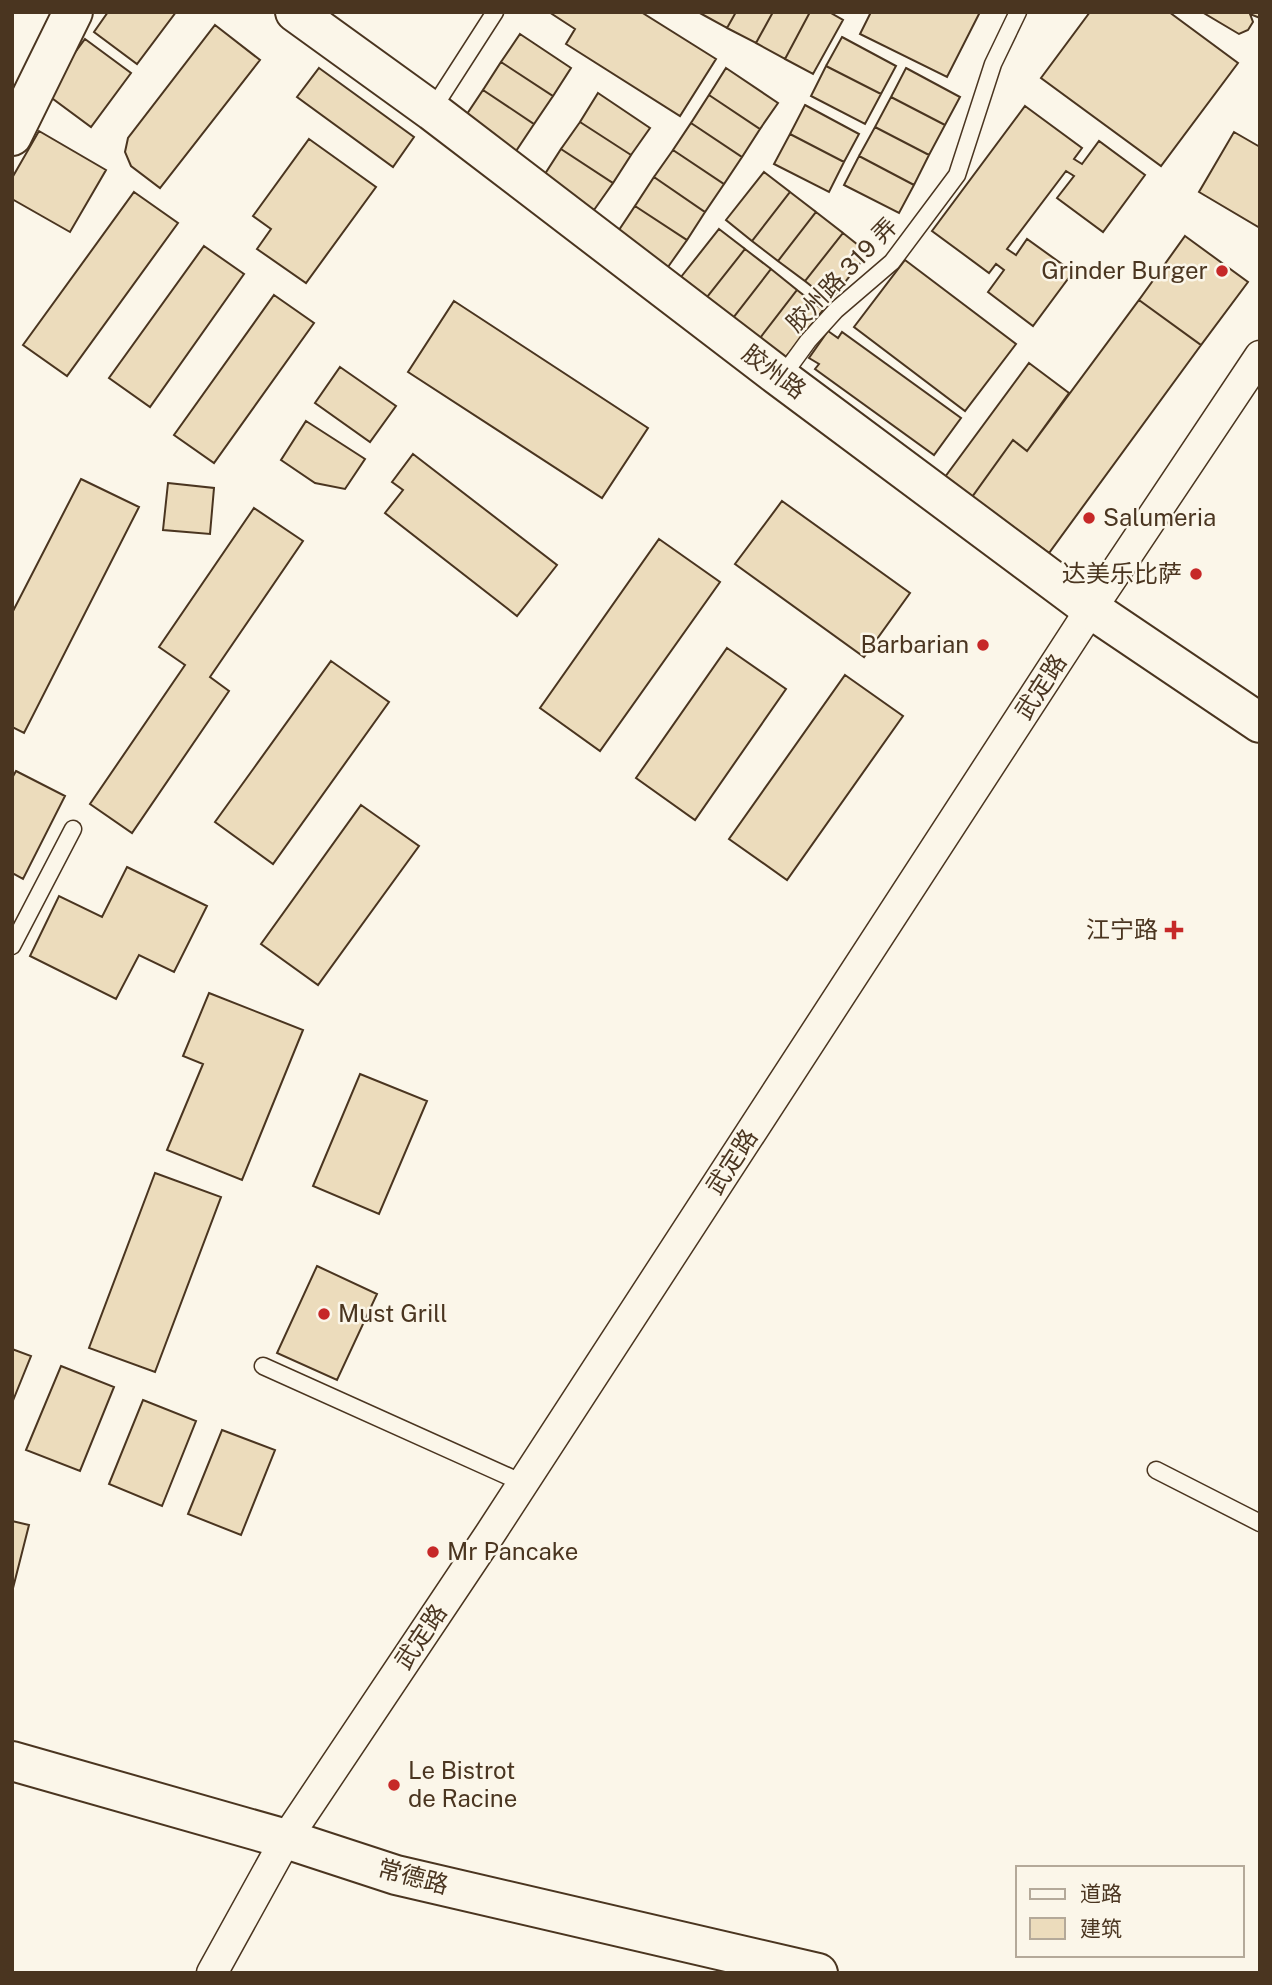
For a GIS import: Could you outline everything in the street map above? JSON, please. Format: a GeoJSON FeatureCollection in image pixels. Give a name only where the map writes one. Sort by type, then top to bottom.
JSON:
{"type":"FeatureCollection","features":[{"type":"Feature","properties":{"kind":"street"},"geometry":{"type":"LineString","coordinates":[[12,135],[73,12]]}},
{"type":"Feature","properties":{"kind":"street","name":"胶州路"},"geometry":{"type":"LineString","coordinates":[[295,12],[432,111],[1091,609],[1260,723]]}},
{"type":"Feature","properties":{"kind":"street","name":"武定路"},"geometry":{"type":"LineString","coordinates":[[212,1973],[286,1839],[523,1483],[1091,609],[1260,356]]}},
{"type":"Feature","properties":{"kind":"street","name":"常德路"},"geometry":{"type":"LineString","coordinates":[[12,1761],[286,1839],[396,1875],[818,1973]]}},
{"type":"Feature","properties":{"kind":"lane"},"geometry":{"type":"LineString","coordinates":[[432,111],[495,12]]}},
{"type":"Feature","properties":{"kind":"lane","name":"胶州路 319 弄"},"geometry":{"type":"LineString","coordinates":[[781,377],[836,310],[892,262],[957,175],[993,64],[1018,12]]}},
{"type":"Feature","properties":{"kind":"lane"},"geometry":{"type":"LineString","coordinates":[[12,946],[74,829]]}},
{"type":"Feature","properties":{"kind":"lane"},"geometry":{"type":"LineString","coordinates":[[263,1366],[523,1483]]}},
{"type":"Feature","properties":{"kind":"lane"},"geometry":{"type":"LineString","coordinates":[[1156,1470],[1260,1523]]}},
{"type":"Feature","properties":{"kind":"building"},"geometry":{"type":"Polygon","coordinates":[[[108,12],[176,12],[137,64],[94,32],[108,12]]]}},
{"type":"Feature","properties":{"kind":"building"},"geometry":{"type":"Polygon","coordinates":[[[549,12],[641,12],[716,59],[680,116],[566,44],[575,29],[549,12]]]}},
{"type":"Feature","properties":{"kind":"building"},"geometry":{"type":"Polygon","coordinates":[[[698,12],[736,12],[727,28],[698,12]]]}},
{"type":"Feature","properties":{"kind":"building"},"geometry":{"type":"Polygon","coordinates":[[[736,12],[773,12],[756,43],[727,28],[736,12]]]}},
{"type":"Feature","properties":{"kind":"building"},"geometry":{"type":"Polygon","coordinates":[[[773,12],[810,12],[785,59],[756,43],[773,12]]]}},
{"type":"Feature","properties":{"kind":"building"},"geometry":{"type":"Polygon","coordinates":[[[810,12],[829,12],[843,20],[813,74],[785,59],[810,12]]]}},
{"type":"Feature","properties":{"kind":"building"},"geometry":{"type":"Polygon","coordinates":[[[871,12],[980,12],[947,77],[860,34],[871,12]]]}},
{"type":"Feature","properties":{"kind":"building"},"geometry":{"type":"Polygon","coordinates":[[[1090,12],[1169,12],[1238,63],[1161,166],[1041,78],[1090,12]]]}},
{"type":"Feature","properties":{"kind":"building"},"geometry":{"type":"Polygon","coordinates":[[[1202,12],[1260,12],[1260,18],[1250,14],[1253,22],[1248,30],[1239,34],[1202,12]]]}},
{"type":"Feature","properties":{"kind":"building"},"geometry":{"type":"Polygon","coordinates":[[[215,25],[260,60],[160,188],[131,166],[125,152],[128,138],[215,25]]]}},
{"type":"Feature","properties":{"kind":"building"},"geometry":{"type":"Polygon","coordinates":[[[520,34],[571,68],[553,96],[501,62],[520,34]]]}},
{"type":"Feature","properties":{"kind":"building"},"geometry":{"type":"Polygon","coordinates":[[[842,37],[896,66],[881,94],[826,66],[842,37]]]}},
{"type":"Feature","properties":{"kind":"building"},"geometry":{"type":"Polygon","coordinates":[[[85,39],[131,73],[91,127],[45,93],[85,39]]]}},
{"type":"Feature","properties":{"kind":"building"},"geometry":{"type":"Polygon","coordinates":[[[501,62],[553,96],[534,124],[483,90],[501,62]]]}},
{"type":"Feature","properties":{"kind":"building"},"geometry":{"type":"Polygon","coordinates":[[[826,66],[881,94],[865,124],[811,96],[826,66]]]}},
{"type":"Feature","properties":{"kind":"building"},"geometry":{"type":"Polygon","coordinates":[[[319,68],[414,137],[393,167],[297,97],[319,68]]]}},
{"type":"Feature","properties":{"kind":"building"},"geometry":{"type":"Polygon","coordinates":[[[726,68],[778,103],[760,129],[709,95],[726,68]]]}},
{"type":"Feature","properties":{"kind":"building"},"geometry":{"type":"Polygon","coordinates":[[[906,68],[960,97],[945,125],[891,97],[906,68]]]}},
{"type":"Feature","properties":{"kind":"building"},"geometry":{"type":"Polygon","coordinates":[[[483,90],[534,124],[516,151],[465,117],[483,90]]]}},
{"type":"Feature","properties":{"kind":"building"},"geometry":{"type":"Polygon","coordinates":[[[598,93],[650,128],[631,155],[580,122],[598,93]]]}},
{"type":"Feature","properties":{"kind":"building"},"geometry":{"type":"Polygon","coordinates":[[[709,95],[760,129],[742,157],[691,123],[709,95]]]}},
{"type":"Feature","properties":{"kind":"building"},"geometry":{"type":"Polygon","coordinates":[[[891,97],[945,125],[929,155],[875,127],[891,97]]]}},
{"type":"Feature","properties":{"kind":"building"},"geometry":{"type":"Polygon","coordinates":[[[805,105],[859,134],[844,162],[790,134],[805,105]]]}},
{"type":"Feature","properties":{"kind":"building"},"geometry":{"type":"Polygon","coordinates":[[[1025,106],[1082,148],[1074,159],[1082,164],[1099,141],[1145,175],[1103,232],[1057,198],[1074,176],[1066,171],[1007,249],[1016,255],[1027,239],[1073,272],[1033,326],[988,292],[1004,270],[996,264],[989,273],[932,231],[1025,106]]]}},
{"type":"Feature","properties":{"kind":"building"},"geometry":{"type":"Polygon","coordinates":[[[580,122],[631,155],[613,183],[561,149],[580,122]]]}},
{"type":"Feature","properties":{"kind":"building"},"geometry":{"type":"Polygon","coordinates":[[[691,123],[742,157],[724,184],[673,150],[691,123]]]}},
{"type":"Feature","properties":{"kind":"building"},"geometry":{"type":"Polygon","coordinates":[[[875,127],[929,155],[914,185],[859,156],[875,127]]]}},
{"type":"Feature","properties":{"kind":"building"},"geometry":{"type":"Polygon","coordinates":[[[39,131],[106,170],[70,232],[12,199],[12,178],[39,131]]]}},
{"type":"Feature","properties":{"kind":"building"},"geometry":{"type":"Polygon","coordinates":[[[1234,132],[1260,147],[1260,228],[1199,192],[1234,132]]]}},
{"type":"Feature","properties":{"kind":"building"},"geometry":{"type":"Polygon","coordinates":[[[790,134],[844,162],[829,192],[774,164],[790,134]]]}},
{"type":"Feature","properties":{"kind":"building"},"geometry":{"type":"Polygon","coordinates":[[[309,139],[376,187],[306,283],[257,249],[271,229],[253,216],[309,139]]]}},
{"type":"Feature","properties":{"kind":"building"},"geometry":{"type":"Polygon","coordinates":[[[561,149],[613,183],[594,210],[543,177],[561,149]]]}},
{"type":"Feature","properties":{"kind":"building"},"geometry":{"type":"Polygon","coordinates":[[[673,150],[724,184],[705,212],[654,177],[673,150]]]}},
{"type":"Feature","properties":{"kind":"building"},"geometry":{"type":"Polygon","coordinates":[[[859,156],[914,185],[899,213],[844,185],[859,156]]]}},
{"type":"Feature","properties":{"kind":"building"},"geometry":{"type":"Polygon","coordinates":[[[764,172],[790,192],[752,241],[726,220],[764,172]]]}},
{"type":"Feature","properties":{"kind":"building"},"geometry":{"type":"Polygon","coordinates":[[[654,177],[705,212],[687,240],[635,206],[654,177]]]}},
{"type":"Feature","properties":{"kind":"building"},"geometry":{"type":"Polygon","coordinates":[[[134,192],[178,223],[67,376],[23,345],[134,192]]]}},
{"type":"Feature","properties":{"kind":"building"},"geometry":{"type":"Polygon","coordinates":[[[790,192],[816,212],[778,261],[752,241],[790,192]]]}},
{"type":"Feature","properties":{"kind":"building"},"geometry":{"type":"Polygon","coordinates":[[[635,206],[687,240],[668,267],[617,233],[635,206]]]}},
{"type":"Feature","properties":{"kind":"building"},"geometry":{"type":"Polygon","coordinates":[[[816,212],[843,233],[805,281],[778,261],[816,212]]]}},
{"type":"Feature","properties":{"kind":"building"},"geometry":{"type":"Polygon","coordinates":[[[719,229],[745,249],[707,297],[681,277],[719,229]]]}},
{"type":"Feature","properties":{"kind":"building"},"geometry":{"type":"Polygon","coordinates":[[[843,233],[868,253],[830,301],[805,281],[843,233]]]}},
{"type":"Feature","properties":{"kind":"building"},"geometry":{"type":"Polygon","coordinates":[[[1185,236],[1248,282],[1201,345],[1139,300],[1185,236]]]}},
{"type":"Feature","properties":{"kind":"building"},"geometry":{"type":"Polygon","coordinates":[[[204,246],[244,274],[150,407],[109,378],[204,246]]]}},
{"type":"Feature","properties":{"kind":"building"},"geometry":{"type":"Polygon","coordinates":[[[745,249],[771,269],[733,318],[707,297],[745,249]]]}},
{"type":"Feature","properties":{"kind":"building"},"geometry":{"type":"Polygon","coordinates":[[[905,260],[1016,344],[965,411],[854,327],[905,260]]]}},
{"type":"Feature","properties":{"kind":"building"},"geometry":{"type":"Polygon","coordinates":[[[771,269],[797,290],[760,338],[733,318],[771,269]]]}},
{"type":"Feature","properties":{"kind":"building"},"geometry":{"type":"Polygon","coordinates":[[[797,290],[823,310],[785,358],[760,338],[797,290]]]}},
{"type":"Feature","properties":{"kind":"building"},"geometry":{"type":"Polygon","coordinates":[[[274,295],[314,323],[214,463],[174,435],[274,295]]]}},
{"type":"Feature","properties":{"kind":"building"},"geometry":{"type":"Polygon","coordinates":[[[1139,300],[1201,345],[1049,553],[972,497],[1013,440],[1027,451],[1139,300]]]}},
{"type":"Feature","properties":{"kind":"building"},"geometry":{"type":"Polygon","coordinates":[[[454,301],[648,428],[602,498],[408,372],[454,301]]]}},
{"type":"Feature","properties":{"kind":"building"},"geometry":{"type":"Polygon","coordinates":[[[828,331],[838,338],[842,332],[961,418],[934,455],[815,369],[819,364],[809,358],[828,331]]]}},
{"type":"Feature","properties":{"kind":"building"},"geometry":{"type":"Polygon","coordinates":[[[1029,363],[1069,393],[1027,451],[1013,440],[972,497],[945,477],[1029,363]]]}},
{"type":"Feature","properties":{"kind":"building"},"geometry":{"type":"Polygon","coordinates":[[[340,367],[396,406],[370,442],[315,403],[340,367]]]}},
{"type":"Feature","properties":{"kind":"building"},"geometry":{"type":"Polygon","coordinates":[[[306,421],[365,459],[345,489],[315,483],[281,460],[306,421]]]}},
{"type":"Feature","properties":{"kind":"building"},"geometry":{"type":"Polygon","coordinates":[[[413,454],[557,565],[517,616],[385,513],[403,490],[392,482],[413,454]]]}},
{"type":"Feature","properties":{"kind":"building"},"geometry":{"type":"Polygon","coordinates":[[[81,479],[139,507],[24,733],[12,727],[12,613],[81,479]]]}},
{"type":"Feature","properties":{"kind":"building"},"geometry":{"type":"Polygon","coordinates":[[[168,483],[214,488],[210,534],[163,530],[168,483]]]}},
{"type":"Feature","properties":{"kind":"building"},"geometry":{"type":"Polygon","coordinates":[[[782,501],[910,593],[864,657],[735,564],[782,501]]]}},
{"type":"Feature","properties":{"kind":"building"},"geometry":{"type":"Polygon","coordinates":[[[254,508],[303,541],[210,677],[229,691],[132,833],[90,804],[185,665],[159,647],[254,508]]]}},
{"type":"Feature","properties":{"kind":"building"},"geometry":{"type":"Polygon","coordinates":[[[659,539],[720,582],[600,751],[540,708],[659,539]]]}},
{"type":"Feature","properties":{"kind":"building"},"geometry":{"type":"Polygon","coordinates":[[[727,648],[786,689],[695,820],[636,778],[727,648]]]}},
{"type":"Feature","properties":{"kind":"building"},"geometry":{"type":"Polygon","coordinates":[[[331,661],[389,702],[273,864],[215,822],[331,661]]]}},
{"type":"Feature","properties":{"kind":"building"},"geometry":{"type":"Polygon","coordinates":[[[845,675],[903,716],[787,880],[729,839],[845,675]]]}},
{"type":"Feature","properties":{"kind":"building"},"geometry":{"type":"Polygon","coordinates":[[[16,771],[65,796],[23,879],[12,873],[12,778],[16,771]]]}},
{"type":"Feature","properties":{"kind":"building"},"geometry":{"type":"Polygon","coordinates":[[[361,805],[419,846],[318,985],[261,944],[361,805]]]}},
{"type":"Feature","properties":{"kind":"building"},"geometry":{"type":"Polygon","coordinates":[[[127,867],[207,906],[174,972],[139,955],[116,999],[30,956],[59,896],[102,917],[127,867]]]}},
{"type":"Feature","properties":{"kind":"building"},"geometry":{"type":"Polygon","coordinates":[[[209,993],[303,1030],[242,1180],[167,1150],[203,1064],[183,1056],[209,993]]]}},
{"type":"Feature","properties":{"kind":"building"},"geometry":{"type":"Polygon","coordinates":[[[360,1074],[427,1101],[379,1214],[313,1186],[360,1074]]]}},
{"type":"Feature","properties":{"kind":"building"},"geometry":{"type":"Polygon","coordinates":[[[155,1173],[221,1197],[155,1372],[89,1348],[155,1173]]]}},
{"type":"Feature","properties":{"kind":"building"},"geometry":{"type":"Polygon","coordinates":[[[317,1266],[377,1294],[337,1380],[277,1353],[317,1266]]]}},
{"type":"Feature","properties":{"kind":"building"},"geometry":{"type":"Polygon","coordinates":[[[12,1349],[31,1356],[12,1403],[12,1349]]]}},
{"type":"Feature","properties":{"kind":"building"},"geometry":{"type":"Polygon","coordinates":[[[61,1366],[114,1387],[80,1471],[26,1450],[61,1366]]]}},
{"type":"Feature","properties":{"kind":"building"},"geometry":{"type":"Polygon","coordinates":[[[143,1400],[196,1421],[162,1506],[109,1484],[143,1400]]]}},
{"type":"Feature","properties":{"kind":"building"},"geometry":{"type":"Polygon","coordinates":[[[222,1430],[275,1450],[241,1535],[188,1514],[222,1430]]]}},
{"type":"Feature","properties":{"kind":"building"},"geometry":{"type":"Polygon","coordinates":[[[12,1521],[29,1525],[12,1592],[12,1521]]]}},
{"type":"Feature","properties":{"kind":"place","name":"Grinder Burger"},"geometry":{"type":"Point","coordinates":[1222,271]}},
{"type":"Feature","properties":{"kind":"place","name":"Salumeria"},"geometry":{"type":"Point","coordinates":[1089,518]}},
{"type":"Feature","properties":{"kind":"place","name":"达美乐比萨"},"geometry":{"type":"Point","coordinates":[1196,574]}},
{"type":"Feature","properties":{"kind":"place","name":"Barbarian"},"geometry":{"type":"Point","coordinates":[983,645]}},
{"type":"Feature","properties":{"kind":"place","name":"江宁路"},"geometry":{"type":"Point","coordinates":[1174,930]}},
{"type":"Feature","properties":{"kind":"place","name":"Must Grill"},"geometry":{"type":"Point","coordinates":[324,1314]}},
{"type":"Feature","properties":{"kind":"place","name":"Mr Pancake"},"geometry":{"type":"Point","coordinates":[433,1552]}},
{"type":"Feature","properties":{"kind":"place","name":"Le Bistrot de Racine"},"geometry":{"type":"Point","coordinates":[394,1785]}}]}
